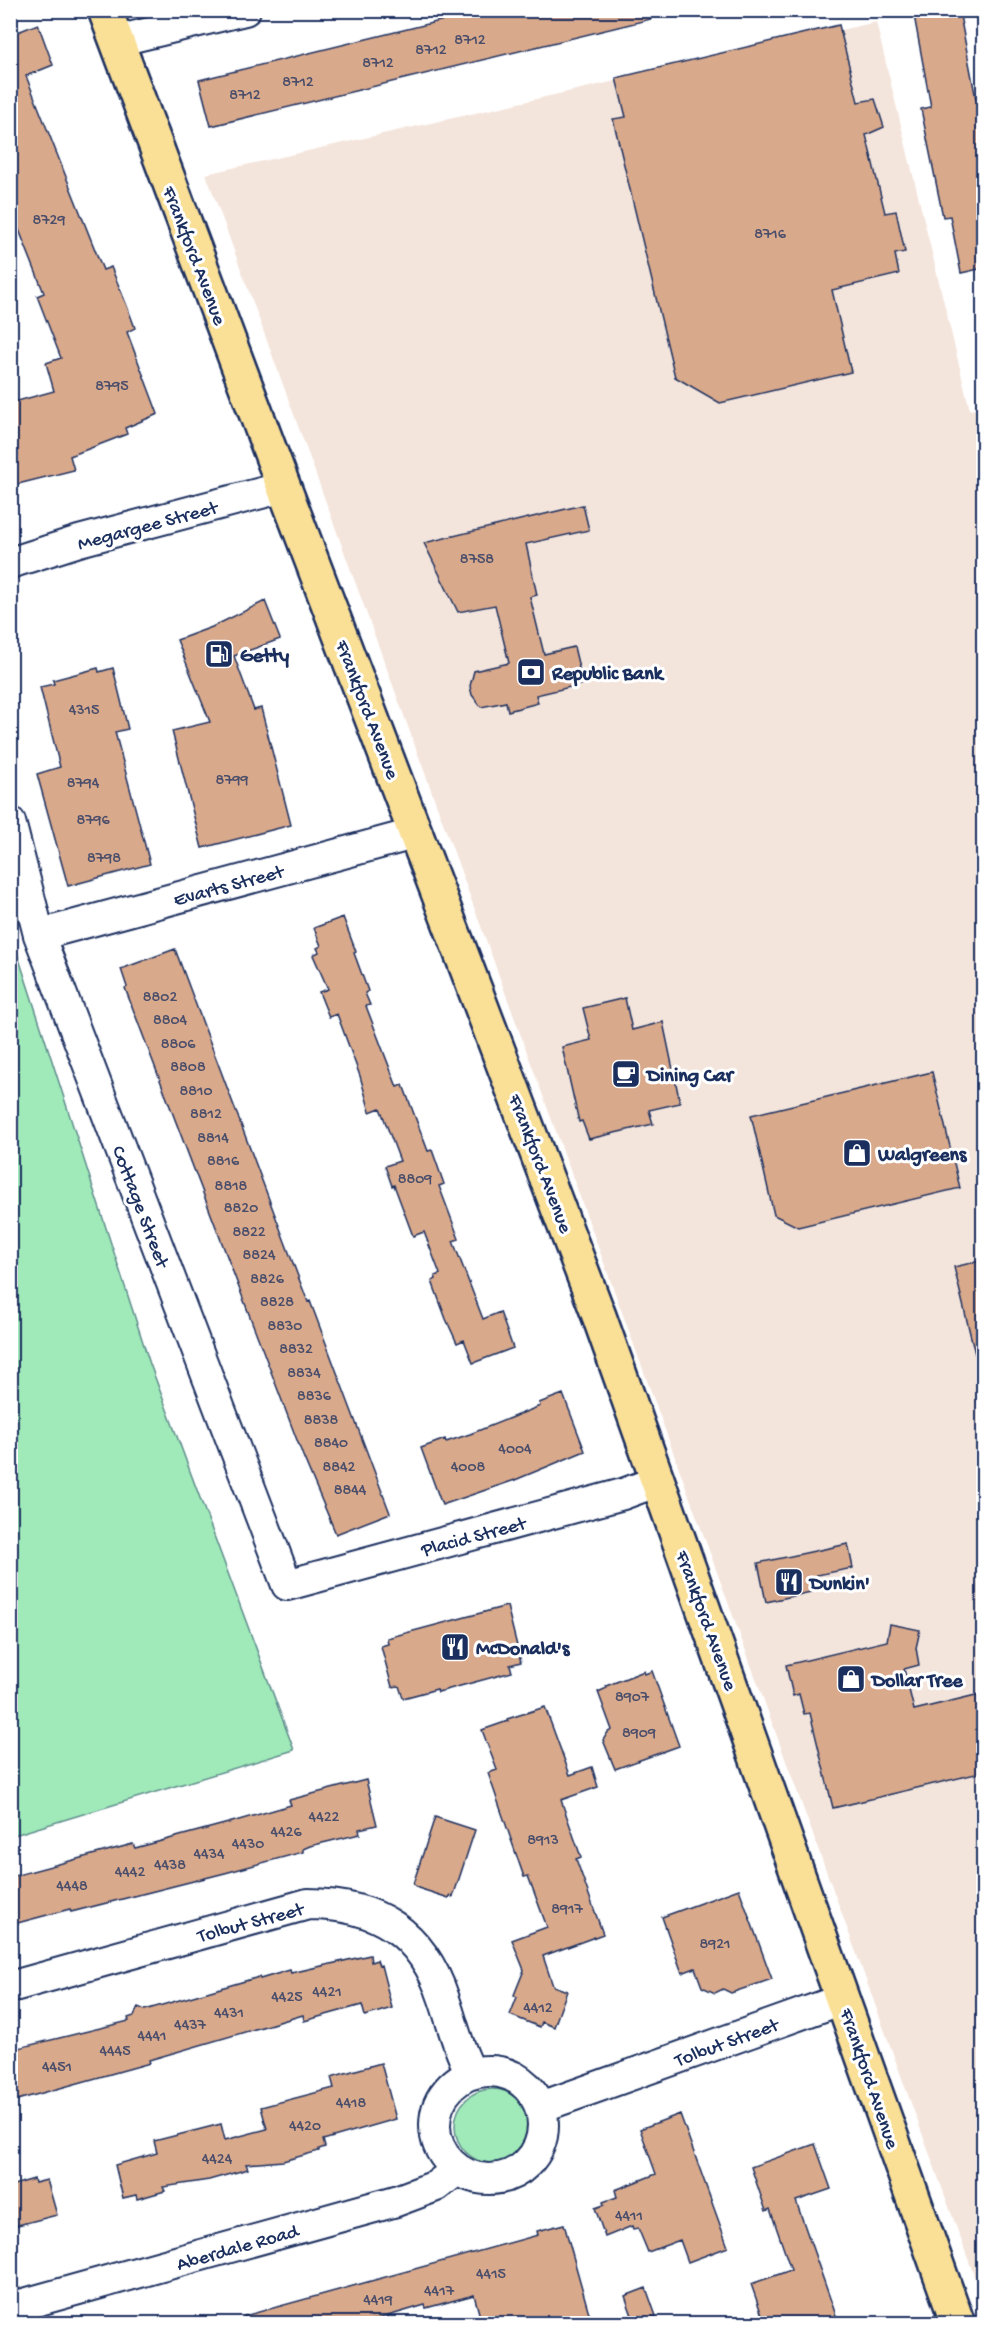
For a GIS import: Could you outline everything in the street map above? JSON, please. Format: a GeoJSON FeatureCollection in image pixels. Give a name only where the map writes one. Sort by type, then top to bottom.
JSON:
{"type":"FeatureCollection","features":[{"type":"Feature","properties":{"kind":"main road","name":"Frankford Avenue"},"geometry":{"type":"LineString","coordinates":[[105,10],[284,487],[557,1200],[958,2324]]}},
{"type":"Feature","properties":{"kind":"street"},"geometry":{"type":"LineString","coordinates":[[116,41],[245,10]]}},
{"type":"Feature","properties":{"kind":"street","name":"Megargee Street"},"geometry":{"type":"LineString","coordinates":[[10,563],[79,541],[284,487]]}},
{"type":"Feature","properties":{"kind":"street","name":"Cottage Street"},"geometry":{"type":"LineString","coordinates":[[10,822],[39,935],[287,1585]]}},
{"type":"Feature","properties":{"kind":"street","name":"Evarts Street"},"geometry":{"type":"LineString","coordinates":[[39,935],[417,833]]}},
{"type":"Feature","properties":{"kind":"street","name":"Placid Street"},"geometry":{"type":"LineString","coordinates":[[287,1585],[623,1494],[658,1481]]}},
{"type":"Feature","properties":{"kind":"street","name":"Tolbut Street"},"geometry":{"type":"LineString","coordinates":[[10,1987],[308,1904],[350,1907],[391,1924],[409,1938],[431,1967],[444,1998],[460,2054],[471,2073]]}},
{"type":"Feature","properties":{"kind":"street","name":"Tolbut Street"},"geometry":{"type":"LineString","coordinates":[[541,2107],[843,1999]]}},
{"type":"Feature","properties":{"kind":"street"},"geometry":{"type":"LineString","coordinates":[[492,2070],[513,2075],[530,2088],[541,2107],[544,2126],[540,2145],[530,2162],[514,2174],[495,2180],[475,2178],[457,2170],[438,2147],[435,2118],[447,2090],[471,2073],[492,2070]]}},
{"type":"Feature","properties":{"kind":"street","name":"Aberdale Road"},"geometry":{"type":"LineString","coordinates":[[10,2308],[396,2201],[436,2186],[457,2170]]}},
{"type":"Feature","properties":{"kind":"shaded area"},"geometry":{"type":"Polygon","coordinates":[[[876,22],[970,410],[984,408],[983,2300],[206,174],[876,22]]]}},
{"type":"Feature","properties":{"kind":"green space"},"geometry":{"type":"Polygon","coordinates":[[[11,934],[150,1364],[294,1750],[11,1836],[11,934]]]}},
{"type":"Feature","properties":{"kind":"green space"},"geometry":{"type":"Polygon","coordinates":[[[492,2089],[506,2092],[518,2100],[526,2112],[529,2126],[526,2140],[518,2152],[506,2160],[492,2163],[478,2160],[466,2152],[458,2140],[455,2126],[458,2112],[466,2100],[478,2092],[492,2089]]]}},
{"type":"Feature","properties":{"kind":"building"},"geometry":{"type":"Polygon","coordinates":[[[485,10],[650,10],[651,19],[211,126],[199,80],[485,10]]]}},
{"type":"Feature","properties":{"kind":"building"},"geometry":{"type":"Polygon","coordinates":[[[913,10],[959,10],[976,99],[981,98],[984,110],[984,268],[961,273],[950,216],[943,217],[921,109],[931,107],[913,10]]]}},
{"type":"Feature","properties":{"kind":"building"},"geometry":{"type":"Polygon","coordinates":[[[38,24],[53,65],[26,76],[103,270],[111,267],[127,306],[135,328],[127,332],[158,414],[125,428],[127,434],[70,456],[74,470],[10,486],[10,403],[54,391],[46,363],[61,358],[37,296],[44,293],[10,207],[10,35],[38,24]]]}},
{"type":"Feature","properties":{"kind":"building"},"geometry":{"type":"Polygon","coordinates":[[[839,25],[858,102],[875,99],[884,127],[866,135],[885,213],[896,211],[905,252],[895,254],[899,274],[832,290],[851,372],[720,403],[675,377],[613,119],[626,117],[616,78],[839,25]]]}},
{"type":"Feature","properties":{"kind":"building"},"geometry":{"type":"Polygon","coordinates":[[[583,505],[589,530],[526,544],[537,595],[530,597],[544,654],[574,647],[583,684],[536,695],[538,703],[508,711],[506,702],[481,707],[472,695],[470,686],[474,671],[509,663],[495,605],[458,612],[424,543],[583,505]]]}},
{"type":"Feature","properties":{"kind":"building"},"geometry":{"type":"Polygon","coordinates":[[[265,601],[280,639],[234,656],[254,710],[261,708],[291,825],[202,848],[172,731],[210,722],[177,640],[212,627],[265,601]]]}},
{"type":"Feature","properties":{"kind":"building"},"geometry":{"type":"Polygon","coordinates":[[[98,668],[99,672],[113,668],[128,729],[115,732],[150,864],[68,886],[37,774],[60,767],[40,687],[54,684],[53,680],[98,668]]]}},
{"type":"Feature","properties":{"kind":"building"},"geometry":{"type":"Polygon","coordinates":[[[343,917],[368,991],[365,993],[370,1005],[366,1006],[397,1087],[403,1085],[428,1151],[432,1150],[444,1184],[439,1186],[459,1239],[453,1241],[483,1319],[500,1312],[513,1348],[473,1363],[464,1340],[457,1343],[446,1319],[432,1281],[440,1274],[424,1232],[413,1236],[394,1185],[392,1186],[385,1166],[400,1161],[380,1108],[370,1112],[360,1076],[337,1014],[329,1017],[319,992],[328,989],[313,955],[319,952],[317,948],[321,946],[314,928],[343,917]]]}},
{"type":"Feature","properties":{"kind":"building"},"geometry":{"type":"Polygon","coordinates":[[[175,949],[390,1513],[336,1534],[303,1456],[125,988],[127,987],[121,969],[175,949]]]}},
{"type":"Feature","properties":{"kind":"building"},"geometry":{"type":"Polygon","coordinates":[[[625,998],[632,1030],[663,1022],[680,1103],[649,1110],[653,1124],[589,1139],[582,1121],[579,1122],[562,1047],[591,1040],[583,1008],[625,998]]]}},
{"type":"Feature","properties":{"kind":"building"},"geometry":{"type":"Polygon","coordinates":[[[932,1072],[960,1188],[798,1227],[774,1215],[751,1115],[932,1072]]]}},
{"type":"Feature","properties":{"kind":"building"},"geometry":{"type":"Polygon","coordinates":[[[984,1260],[984,1353],[975,1354],[954,1267],[984,1260]]]}},
{"type":"Feature","properties":{"kind":"building"},"geometry":{"type":"Polygon","coordinates":[[[563,1394],[585,1451],[515,1480],[442,1505],[421,1448],[445,1439],[446,1442],[470,1434],[540,1406],[539,1403],[563,1394]]]}},
{"type":"Feature","properties":{"kind":"building"},"geometry":{"type":"Polygon","coordinates":[[[848,1544],[853,1568],[817,1575],[820,1590],[766,1602],[758,1563],[848,1544]]]}},
{"type":"Feature","properties":{"kind":"building"},"geometry":{"type":"Polygon","coordinates":[[[507,1606],[521,1662],[510,1665],[512,1672],[438,1692],[437,1689],[403,1698],[399,1686],[392,1687],[381,1646],[388,1644],[387,1638],[507,1606]]]}},
{"type":"Feature","properties":{"kind":"building"},"geometry":{"type":"Polygon","coordinates":[[[890,1624],[920,1630],[916,1648],[919,1665],[904,1669],[914,1710],[980,1694],[984,1710],[984,1772],[833,1808],[810,1713],[804,1714],[799,1694],[793,1696],[786,1665],[887,1641],[890,1624]]]}},
{"type":"Feature","properties":{"kind":"building"},"geometry":{"type":"Polygon","coordinates":[[[644,1671],[645,1674],[652,1671],[679,1746],[615,1769],[603,1740],[612,1730],[598,1692],[607,1688],[606,1686],[644,1671]]]}},
{"type":"Feature","properties":{"kind":"building"},"geometry":{"type":"Polygon","coordinates":[[[545,1707],[570,1775],[592,1767],[598,1787],[561,1800],[581,1857],[576,1859],[603,1934],[543,1956],[553,1986],[567,1991],[554,2027],[542,2022],[540,2027],[510,2015],[517,1997],[514,1995],[524,1970],[512,1940],[547,1927],[528,1876],[524,1877],[488,1773],[497,1770],[482,1730],[545,1707]]]}},
{"type":"Feature","properties":{"kind":"building"},"geometry":{"type":"Polygon","coordinates":[[[366,1780],[377,1825],[359,1829],[360,1834],[310,1846],[303,1849],[303,1852],[225,1873],[10,1925],[10,1877],[133,1844],[135,1848],[232,1822],[291,1805],[289,1800],[366,1780]]]}},
{"type":"Feature","properties":{"kind":"building"},"geometry":{"type":"Polygon","coordinates":[[[435,1817],[475,1830],[453,1897],[449,1898],[418,1888],[413,1884],[435,1817]]]}},
{"type":"Feature","properties":{"kind":"building"},"geometry":{"type":"Polygon","coordinates":[[[739,1889],[772,1979],[731,1993],[723,1989],[715,1993],[702,1987],[695,1968],[682,1973],[662,1917],[739,1889]]]}},
{"type":"Feature","properties":{"kind":"building"},"geometry":{"type":"Polygon","coordinates":[[[370,1955],[371,1962],[377,1960],[379,1966],[381,1965],[392,2008],[365,2016],[362,2005],[304,2021],[303,2015],[149,2060],[150,2063],[10,2102],[10,2050],[129,2021],[128,2018],[134,2016],[138,2007],[145,2010],[259,1977],[260,1979],[290,1970],[291,1973],[370,1955]]]}},
{"type":"Feature","properties":{"kind":"building"},"geometry":{"type":"Polygon","coordinates":[[[381,2063],[396,2119],[323,2140],[325,2147],[319,2151],[283,2161],[246,2164],[248,2169],[209,2180],[163,2187],[165,2191],[137,2199],[136,2195],[123,2198],[115,2165],[157,2153],[154,2141],[221,2124],[225,2140],[267,2129],[261,2107],[334,2088],[331,2077],[381,2063]]]}},
{"type":"Feature","properties":{"kind":"building"},"geometry":{"type":"Polygon","coordinates":[[[680,2114],[728,2247],[688,2262],[680,2240],[648,2252],[638,2228],[633,2229],[632,2226],[605,2237],[595,2208],[617,2197],[615,2190],[656,2174],[640,2129],[680,2114]]]}},
{"type":"Feature","properties":{"kind":"building"},"geometry":{"type":"Polygon","coordinates":[[[815,2144],[831,2189],[796,2201],[839,2324],[765,2324],[751,2284],[791,2270],[770,2209],[766,2211],[751,2167],[815,2144]]]}},
{"type":"Feature","properties":{"kind":"building"},"geometry":{"type":"Polygon","coordinates":[[[34,2179],[35,2183],[47,2180],[57,2215],[10,2227],[10,2186],[34,2179]]]}},
{"type":"Feature","properties":{"kind":"building"},"geometry":{"type":"Polygon","coordinates":[[[564,2224],[592,2324],[482,2324],[474,2295],[426,2308],[425,2305],[361,2324],[245,2324],[244,2316],[538,2235],[537,2231],[564,2224]]]}},
{"type":"Feature","properties":{"kind":"building"},"geometry":{"type":"Polygon","coordinates":[[[646,2288],[656,2316],[635,2324],[625,2296],[646,2288]]]}},
{"type":"Feature","properties":{"kind":"place","name":"Getty"},"geometry":{"type":"Point","coordinates":[219,654]}},
{"type":"Feature","properties":{"kind":"place","name":"Republic Bank"},"geometry":{"type":"Point","coordinates":[531,672]}},
{"type":"Feature","properties":{"kind":"place","name":"Dining Car"},"geometry":{"type":"Point","coordinates":[626,1074]}},
{"type":"Feature","properties":{"kind":"place","name":"Walgreens"},"geometry":{"type":"Point","coordinates":[857,1153]}},
{"type":"Feature","properties":{"kind":"place","name":"Dunkin'"},"geometry":{"type":"Point","coordinates":[789,1582]}},
{"type":"Feature","properties":{"kind":"place","name":"McDonald's"},"geometry":{"type":"Point","coordinates":[455,1647]}},
{"type":"Feature","properties":{"kind":"place","name":"Dollar Tree"},"geometry":{"type":"Point","coordinates":[851,1679]}}]}
